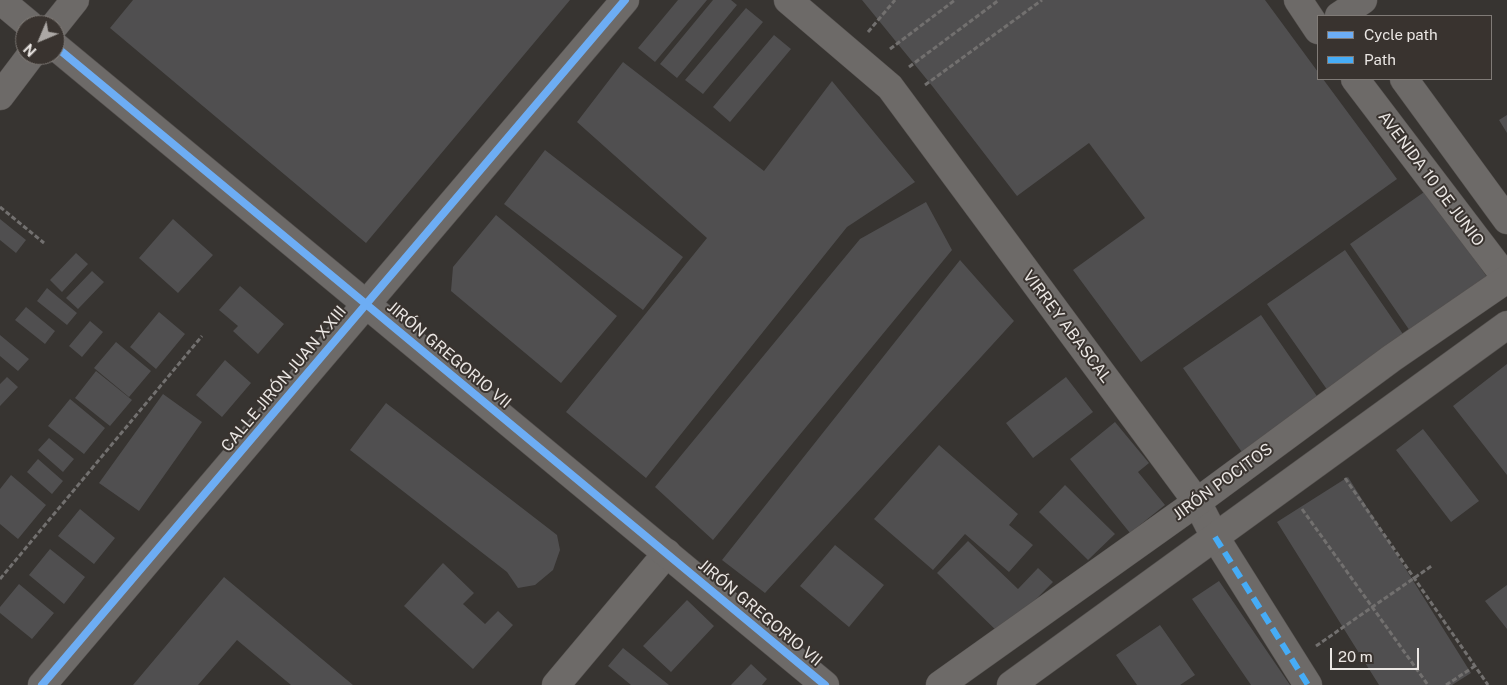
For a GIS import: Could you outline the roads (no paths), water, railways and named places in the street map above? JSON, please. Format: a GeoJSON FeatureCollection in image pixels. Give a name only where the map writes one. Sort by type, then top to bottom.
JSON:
{"type":"FeatureCollection","features":[{"type":"Feature","properties":{"kind":"street"},"geometry":{"type":"LineString","coordinates":[[0,0],[18,15]]}},
{"type":"Feature","properties":{"kind":"street"},"geometry":{"type":"LineString","coordinates":[[63,15],[75,0]]}},
{"type":"Feature","properties":{"kind":"street","name":"CALLE JIRÓN JUAN XXIII"},"geometry":{"type":"LineString","coordinates":[[42,685],[625,0]]}},
{"type":"Feature","properties":{"kind":"street","name":"VIRREY ABASCAL"},"geometry":{"type":"LineString","coordinates":[[788,0],[876,76],[1197,502],[1215,537],[1308,685]]}},
{"type":"Feature","properties":{"kind":"street"},"geometry":{"type":"LineString","coordinates":[[1298,0],[1317,28]]}},
{"type":"Feature","properties":{"kind":"street","name":"JIRÓN GREGORIO VII"},"geometry":{"type":"LineString","coordinates":[[65,54],[666,553],[813,681]]}},
{"type":"Feature","properties":{"kind":"street"},"geometry":{"type":"LineString","coordinates":[[0,96],[24,65]]}},
{"type":"Feature","properties":{"kind":"street","name":"AVENIDA 10 DE JUNIO"},"geometry":{"type":"LineString","coordinates":[[1356,80],[1507,279]]}},
{"type":"Feature","properties":{"kind":"street"},"geometry":{"type":"LineString","coordinates":[[1405,80],[1507,220]]}},
{"type":"Feature","properties":{"kind":"street","name":"JIRÓN POCITOS"},"geometry":{"type":"LineString","coordinates":[[940,685],[1197,502],[1392,358],[1507,279]]}},
{"type":"Feature","properties":{"kind":"street"},"geometry":{"type":"LineString","coordinates":[[1012,685],[1507,325]]}},
{"type":"Feature","properties":{"kind":"street"},"geometry":{"type":"LineString","coordinates":[[556,685],[666,553]]}}]}
